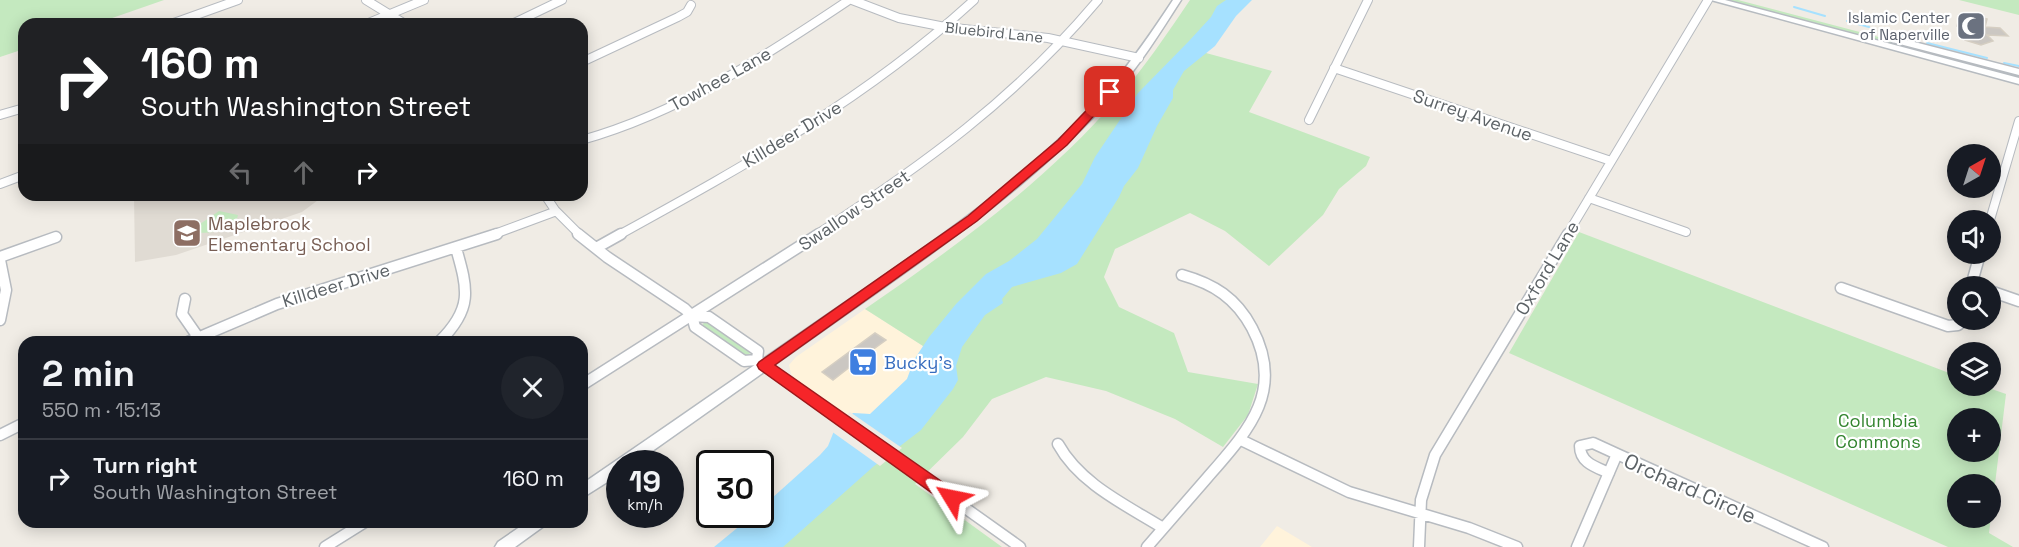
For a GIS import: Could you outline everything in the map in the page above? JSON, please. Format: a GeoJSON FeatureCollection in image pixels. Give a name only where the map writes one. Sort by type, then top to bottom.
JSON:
{"type":"FeatureCollection","features":[{"type":"Feature","properties":{"kind":"main road"},"geometry":{"type":"LineString","coordinates":[[642,450],[760,363],[935,247],[1011,188],[1081,124],[1139,58],[1177,0]]}},
{"type":"Feature","properties":{"kind":"main road"},"geometry":{"type":"LineString","coordinates":[[1169,14],[1182,0]]}},
{"type":"Feature","properties":{"kind":"main road"},"geometry":{"type":"LineString","coordinates":[[1715,0],[2019,81]]}},
{"type":"Feature","properties":{"kind":"main road"},"geometry":{"type":"LineString","coordinates":[[1746,0],[2019,72]]}},
{"type":"Feature","properties":{"kind":"main road"},"geometry":{"type":"LineString","coordinates":[[588,488],[606,476]]}},
{"type":"Feature","properties":{"kind":"main road"},"geometry":{"type":"LineString","coordinates":[[503,547],[530,528]]}},
{"type":"Feature","properties":{"kind":"street"},"geometry":{"type":"LineString","coordinates":[[188,18],[238,0]]}},
{"type":"Feature","properties":{"kind":"street"},"geometry":{"type":"LineString","coordinates":[[366,0],[395,18]]}},
{"type":"Feature","properties":{"kind":"street"},"geometry":{"type":"LineString","coordinates":[[382,18],[424,0]]}},
{"type":"Feature","properties":{"kind":"street"},"geometry":{"type":"LineString","coordinates":[[524,18],[562,0]]}},
{"type":"Feature","properties":{"kind":"street","name":"Bluebird Lane"},"geometry":{"type":"LineString","coordinates":[[850,0],[899,18],[945,27],[1064,41],[1139,58]]}},
{"type":"Feature","properties":{"kind":"street","name":"Towhee Lane"},"geometry":{"type":"LineString","coordinates":[[588,138],[634,124],[670,108],[766,54],[850,0]]}},
{"type":"Feature","properties":{"kind":"street","name":"Killdeer Drive"},"geometry":{"type":"LineString","coordinates":[[596,248],[818,119],[881,77],[945,27],[974,0]]}},
{"type":"Feature","properties":{"kind":"street","name":"Swallow Street"},"geometry":{"type":"LineString","coordinates":[[588,381],[876,196],[927,160],[982,118],[1064,41],[1098,0]]}},
{"type":"Feature","properties":{"kind":"street"},"geometry":{"type":"LineString","coordinates":[[1309,120],[1368,0]]}},
{"type":"Feature","properties":{"kind":"street","name":"Oxford Lane"},"geometry":{"type":"LineString","coordinates":[[1419,547],[1419,513],[1424,482],[1435,455],[1708,0]]}},
{"type":"Feature","properties":{"kind":"street"},"geometry":{"type":"LineString","coordinates":[[588,59],[684,14],[691,5]]}},
{"type":"Feature","properties":{"kind":"street","name":"Surrey Avenue"},"geometry":{"type":"LineString","coordinates":[[1334,68],[1611,161]]}},
{"type":"Feature","properties":{"kind":"street"},"geometry":{"type":"LineString","coordinates":[[0,115],[18,110]]}},
{"type":"Feature","properties":{"kind":"street"},"geometry":{"type":"LineString","coordinates":[[1993,210],[2019,121]]}},
{"type":"Feature","properties":{"kind":"street"},"geometry":{"type":"LineString","coordinates":[[0,184],[18,177]]}},
{"type":"Feature","properties":{"kind":"street"},"geometry":{"type":"LineString","coordinates":[[1589,198],[1686,232]]}},
{"type":"Feature","properties":{"kind":"street"},"geometry":{"type":"LineString","coordinates":[[548,201],[554,212],[596,248],[692,316],[709,317],[758,351],[760,363]]}},
{"type":"Feature","properties":{"kind":"street","name":"Killdeer Drive"},"geometry":{"type":"LineString","coordinates":[[200,336],[290,299],[456,248],[554,212]]}},
{"type":"Feature","properties":{"kind":"street"},"geometry":{"type":"LineString","coordinates":[[0,320],[7,290],[6,276],[0,259],[56,237]]}},
{"type":"Feature","properties":{"kind":"street"},"geometry":{"type":"LineString","coordinates":[[446,336],[462,318],[468,300],[468,291],[456,248]]}},
{"type":"Feature","properties":{"kind":"street"},"geometry":{"type":"LineString","coordinates":[[1147,547],[1241,440],[1258,411],[1264,390],[1262,351],[1252,326],[1228,295],[1213,284],[1182,275]]}},
{"type":"Feature","properties":{"kind":"street"},"geometry":{"type":"LineString","coordinates":[[1841,288],[1947,325]]}},
{"type":"Feature","properties":{"kind":"street"},"geometry":{"type":"LineString","coordinates":[[2001,295],[2019,302]]}},
{"type":"Feature","properties":{"kind":"street"},"geometry":{"type":"LineString","coordinates":[[185,298],[182,314],[197,336]]}},
{"type":"Feature","properties":{"kind":"street"},"geometry":{"type":"LineString","coordinates":[[692,316],[695,327],[744,361],[760,363],[1020,547]]}},
{"type":"Feature","properties":{"kind":"street"},"geometry":{"type":"LineString","coordinates":[[0,435],[18,426]]}},
{"type":"Feature","properties":{"kind":"street"},"geometry":{"type":"LineString","coordinates":[[1241,440],[1314,478],[1377,501],[1475,529],[1517,547]]}},
{"type":"Feature","properties":{"kind":"street"},"geometry":{"type":"LineString","coordinates":[[1609,473],[1583,459],[1580,446],[1593,443],[1617,453]]}},
{"type":"Feature","properties":{"kind":"street"},"geometry":{"type":"LineString","coordinates":[[1058,444],[1061,455],[1076,471],[1163,528]]}},
{"type":"Feature","properties":{"kind":"street","name":"Orchard Circle"},"geometry":{"type":"LineString","coordinates":[[1577,547],[1617,453],[1823,547]]}},
{"type":"Feature","properties":{"kind":"street"},"geometry":{"type":"LineString","coordinates":[[325,547],[355,528]]}},
{"type":"Feature","properties":{"kind":"shaded area","name":"Maplebrook Elementary School"},"geometry":{"type":"Polygon","coordinates":[[[134,201],[317,201],[302,212],[176,255],[135,262],[134,201]]]}},
{"type":"Feature","properties":{"kind":"shaded area"},"geometry":{"type":"Polygon","coordinates":[[[865,309],[923,346],[914,360],[907,379],[882,404],[870,414],[853,413],[849,416],[796,379],[791,374],[789,365],[796,357],[865,309]]]}},
{"type":"Feature","properties":{"kind":"shaded area"},"geometry":{"type":"Polygon","coordinates":[[[1277,526],[1312,547],[1260,547],[1277,526]]]}},
{"type":"Feature","properties":{"kind":"green space"},"geometry":{"type":"Polygon","coordinates":[[[0,0],[164,0],[112,18],[18,18],[18,51],[0,57],[0,0]]]}},
{"type":"Feature","properties":{"kind":"green space"},"geometry":{"type":"Polygon","coordinates":[[[1190,0],[1241,0],[1195,50],[1272,71],[1249,112],[1370,157],[1366,166],[1339,189],[1323,215],[1269,266],[1225,231],[1190,213],[1115,249],[1104,277],[1119,307],[1174,333],[1188,372],[1258,384],[1248,415],[1223,447],[1175,419],[1106,391],[1046,377],[992,399],[963,437],[915,484],[1002,547],[745,547],[766,528],[774,528],[774,520],[943,366],[923,346],[865,309],[932,262],[1030,185],[1089,129],[1127,87],[1190,0]]]}},
{"type":"Feature","properties":{"kind":"green space"},"geometry":{"type":"Polygon","coordinates":[[[1722,0],[1738,0],[2019,74],[2019,79],[1722,0]]]}},
{"type":"Feature","properties":{"kind":"green space"},"geometry":{"type":"Polygon","coordinates":[[[1959,0],[2019,0],[2019,15],[1959,0]]]}},
{"type":"Feature","properties":{"kind":"green space"},"geometry":{"type":"Polygon","coordinates":[[[219,211],[238,215],[233,225],[223,230],[180,234],[182,227],[189,222],[200,224],[219,211]]]}},
{"type":"Feature","properties":{"kind":"green space","name":"Columbia Commons"},"geometry":{"type":"Polygon","coordinates":[[[1579,232],[1947,372],[1947,396],[2001,396],[2001,392],[2006,394],[2001,435],[2001,408],[1947,408],[1947,462],[1998,462],[1996,474],[1947,474],[1947,528],[1990,528],[1989,533],[2013,547],[1948,547],[1509,353],[1579,232]]]}},
{"type":"Feature","properties":{"kind":"green space"},"geometry":{"type":"Polygon","coordinates":[[[704,322],[710,322],[751,353],[745,356],[702,327],[704,322]]]}},
{"type":"Feature","properties":{"kind":"water"},"geometry":{"type":"Polygon","coordinates":[[[1226,0],[1252,0],[1236,16],[1215,46],[1184,71],[1138,168],[1124,186],[1077,264],[1061,273],[1012,287],[1002,299],[1003,303],[985,315],[962,347],[956,366],[958,380],[921,430],[874,466],[783,547],[714,547],[737,528],[774,528],[774,496],[820,455],[828,446],[834,431],[853,413],[870,414],[907,379],[914,360],[929,337],[956,304],[986,274],[1009,261],[1037,239],[1082,184],[1095,157],[1138,93],[1211,17],[1217,6],[1226,0]]]}},
{"type":"Feature","properties":{"kind":"pier"},"geometry":{"type":"Polygon","coordinates":[[[850,412],[902,448],[880,466],[831,431],[850,412]]]}},
{"type":"Feature","properties":{"kind":"building","name":"Islamic Center of Naperville"},"geometry":{"type":"Polygon","coordinates":[[[1960,14],[1987,19],[1985,27],[2000,28],[2008,36],[1987,35],[1993,41],[1981,45],[1965,40],[1958,34],[1969,31],[1957,26],[1960,14]]]}},
{"type":"Feature","properties":{"kind":"building"},"geometry":{"type":"Polygon","coordinates":[[[875,333],[886,340],[864,356],[870,360],[861,367],[855,363],[833,380],[822,372],[875,333]]]}},
{"type":"Feature","properties":{"kind":"waterway"},"geometry":{"type":"LineString","coordinates":[[1794,7],[1825,16]]}},
{"type":"Feature","properties":{"kind":"waterway"},"geometry":{"type":"LineString","coordinates":[[1847,21],[1869,27]]}},
{"type":"Feature","properties":{"kind":"waterway"},"geometry":{"type":"LineString","coordinates":[[1887,32],[1911,38]]}},
{"type":"Feature","properties":{"kind":"waterway"},"geometry":{"type":"LineString","coordinates":[[1927,43],[1987,58]]}},
{"type":"Feature","properties":{"kind":"waterway"},"geometry":{"type":"LineString","coordinates":[[2004,63],[2019,66]]}},
{"type":"Feature","properties":{"kind":"place","name":"Islamic Center of Naperville"},"geometry":{"type":"Point","coordinates":[1971,26]}},
{"type":"Feature","properties":{"kind":"place","name":"Maplebrook Elementary School"},"geometry":{"type":"Point","coordinates":[187,233]}},
{"type":"Feature","properties":{"kind":"place","name":"Bucky's"},"geometry":{"type":"Point","coordinates":[863,362]}},
{"type":"Feature","properties":{"kind":"route"},"geometry":{"type":"LineString","coordinates":[[952,498],[764,365],[935,247],[973,218],[1063,142],[1110,92]]}}]}
